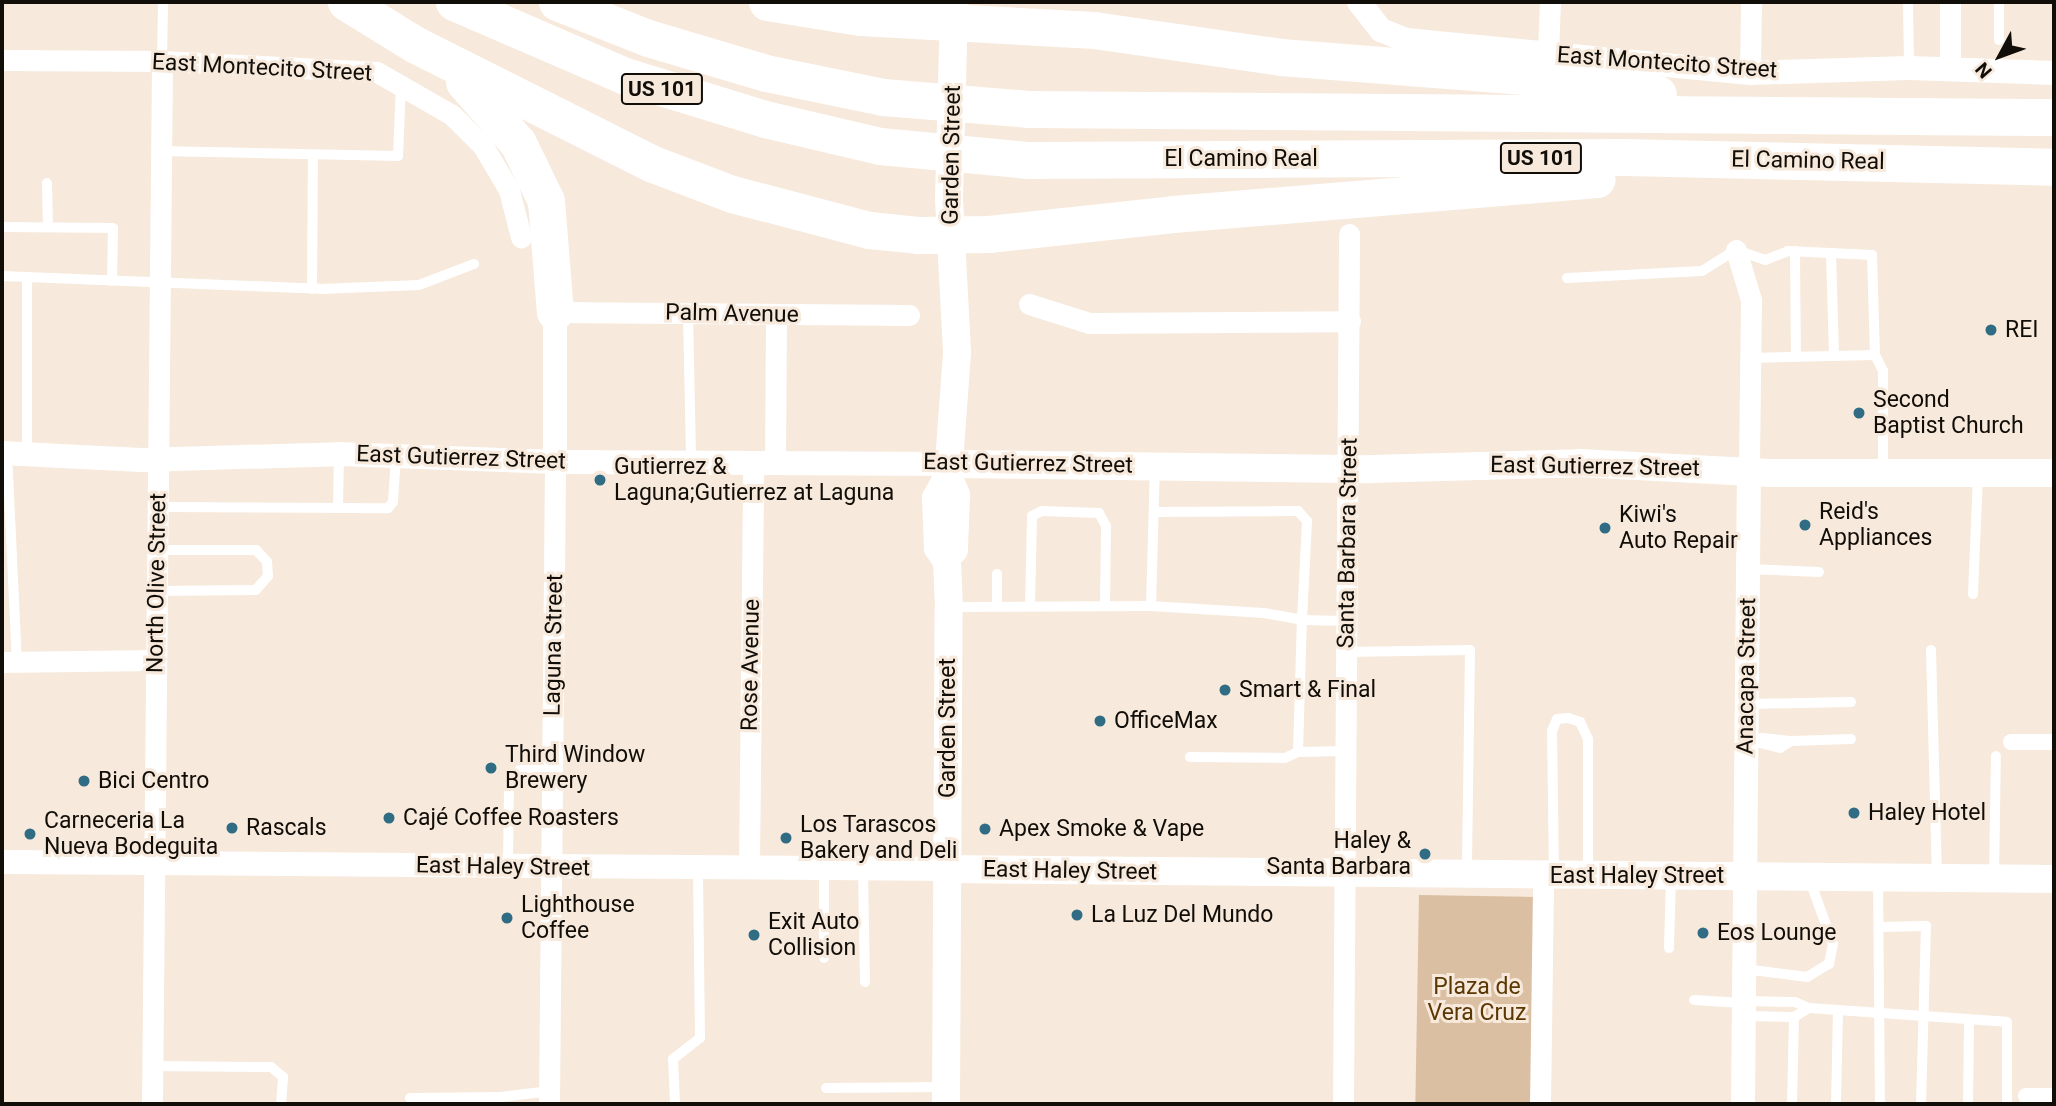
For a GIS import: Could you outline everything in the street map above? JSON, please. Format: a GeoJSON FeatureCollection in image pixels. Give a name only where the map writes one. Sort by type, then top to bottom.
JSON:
{"type":"FeatureCollection","features":[{"type":"Feature","properties":{"kind":"highway"},"geometry":{"type":"LineString","coordinates":[[346,2],[416,45],[584,132],[732,194],[869,230],[951,234],[1814,161]]}},
{"type":"Feature","properties":{"kind":"highway","name":"El Camino Real"},"geometry":{"type":"LineString","coordinates":[[454,2],[625,76],[765,119],[880,146],[1028,160],[1814,161],[2054,167]]}},
{"type":"Feature","properties":{"kind":"highway","name":"El Camino Real"},"geometry":{"type":"LineString","coordinates":[[557,2],[690,51],[883,97],[1028,109],[1716,111],[2054,117]]}},
{"type":"Feature","properties":{"kind":"highway"},"geometry":{"type":"LineString","coordinates":[[767,2],[860,17],[954,11],[1282,57],[1575,80],[1672,96],[1716,111]]}},
{"type":"Feature","properties":{"kind":"highway"},"geometry":{"type":"LineString","coordinates":[[416,45],[484,100],[532,167],[546,201],[555,312]]}},
{"type":"Feature","properties":{"kind":"main road","name":"Garden Street"},"geometry":{"type":"LineString","coordinates":[[946,1096],[947,562],[956,548],[956,495],[949,470],[957,352],[951,234],[954,11]]}},
{"type":"Feature","properties":{"kind":"main road","name":"East Gutierrez Street"},"geometry":{"type":"LineString","coordinates":[[949,470],[1155,467],[1349,469],[1580,463],[1749,472],[2054,473]]}},
{"type":"Feature","properties":{"kind":"main road","name":"East Haley Street"},"geometry":{"type":"LineString","coordinates":[[947,869],[1548,877],[2054,879]]}},
{"type":"Feature","properties":{"kind":"street","name":"East Montecito Street"},"geometry":{"type":"LineString","coordinates":[[1359,2],[1381,30],[1406,40],[1749,73],[1909,68],[2054,73]]}},
{"type":"Feature","properties":{"kind":"street"},"geometry":{"type":"LineString","coordinates":[[1548,53],[1550,2]]}},
{"type":"Feature","properties":{"kind":"street"},"geometry":{"type":"LineString","coordinates":[[1749,73],[1751,2]]}},
{"type":"Feature","properties":{"kind":"street"},"geometry":{"type":"LineString","coordinates":[[1950,2],[1950,69]]}},
{"type":"Feature","properties":{"kind":"street","name":"East Montecito Street"},"geometry":{"type":"LineString","coordinates":[[2,60],[162,61],[377,72],[452,115],[483,146],[509,190],[521,237]]}},
{"type":"Feature","properties":{"kind":"street","name":"North Olive Street"},"geometry":{"type":"LineString","coordinates":[[152,1104],[155,550],[160,459],[158,284],[162,61]]}},
{"type":"Feature","properties":{"kind":"street","name":"Santa Barbara Street"},"geometry":{"type":"LineString","coordinates":[[1343,1104],[1349,234]]}},
{"type":"Feature","properties":{"kind":"street","name":"Anacapa Street"},"geometry":{"type":"LineString","coordinates":[[1736,250],[1751,300],[1746,704],[1751,743],[1743,1006],[1743,1104]]}},
{"type":"Feature","properties":{"kind":"street"},"geometry":{"type":"LineString","coordinates":[[1029,304],[1088,323],[1350,321]]}},
{"type":"Feature","properties":{"kind":"street","name":"Palm Avenue"},"geometry":{"type":"LineString","coordinates":[[555,312],[909,315]]}},
{"type":"Feature","properties":{"kind":"street","name":"Laguna Street"},"geometry":{"type":"LineString","coordinates":[[549,1097],[555,312]]}},
{"type":"Feature","properties":{"kind":"street","name":"Rose Avenue"},"geometry":{"type":"LineString","coordinates":[[750,868],[764,462],[776,314]]}},
{"type":"Feature","properties":{"kind":"street","name":"East Gutierrez Street"},"geometry":{"type":"LineString","coordinates":[[12,452],[160,459],[339,454],[555,462],[764,462],[949,470]]}},
{"type":"Feature","properties":{"kind":"street"},"geometry":{"type":"LineString","coordinates":[[9,662],[156,660]]}},
{"type":"Feature","properties":{"kind":"street"},"geometry":{"type":"LineString","coordinates":[[2011,743],[2054,743]]}},
{"type":"Feature","properties":{"kind":"street","name":"East Haley Street"},"geometry":{"type":"LineString","coordinates":[[2,862],[947,869]]}},
{"type":"Feature","properties":{"kind":"street"},"geometry":{"type":"LineString","coordinates":[[1540,1104],[1548,877]]}},
{"type":"Feature","properties":{"kind":"street"},"geometry":{"type":"LineString","coordinates":[[2026,1096],[2054,1096]]}},
{"type":"Feature","properties":{"kind":"lane"},"geometry":{"type":"LineString","coordinates":[[162,61],[163,2]]}},
{"type":"Feature","properties":{"kind":"lane"},"geometry":{"type":"LineString","coordinates":[[1908,2],[1909,68]]}},
{"type":"Feature","properties":{"kind":"lane"},"geometry":{"type":"LineString","coordinates":[[1999,2],[1999,40]]}},
{"type":"Feature","properties":{"kind":"lane"},"geometry":{"type":"LineString","coordinates":[[160,151],[398,156],[401,84]]}},
{"type":"Feature","properties":{"kind":"lane"},"geometry":{"type":"LineString","coordinates":[[312,289],[313,155]]}},
{"type":"Feature","properties":{"kind":"lane"},"geometry":{"type":"LineString","coordinates":[[47,183],[48,227]]}},
{"type":"Feature","properties":{"kind":"lane"},"geometry":{"type":"LineString","coordinates":[[2,226],[113,228],[112,281]]}},
{"type":"Feature","properties":{"kind":"lane"},"geometry":{"type":"LineString","coordinates":[[1567,278],[1702,271],[1736,250],[1765,260],[1795,251],[1872,255],[1875,355],[1883,371],[1883,472]]}},
{"type":"Feature","properties":{"kind":"lane"},"geometry":{"type":"LineString","coordinates":[[1795,251],[1796,357]]}},
{"type":"Feature","properties":{"kind":"lane"},"geometry":{"type":"LineString","coordinates":[[1831,253],[1834,356]]}},
{"type":"Feature","properties":{"kind":"lane"},"geometry":{"type":"LineString","coordinates":[[2,276],[312,289],[419,285],[474,264]]}},
{"type":"Feature","properties":{"kind":"lane"},"geometry":{"type":"LineString","coordinates":[[9,662],[12,452],[27,277]]}},
{"type":"Feature","properties":{"kind":"lane"},"geometry":{"type":"LineString","coordinates":[[688,313],[691,461]]}},
{"type":"Feature","properties":{"kind":"lane"},"geometry":{"type":"LineString","coordinates":[[1750,358],[1875,355]]}},
{"type":"Feature","properties":{"kind":"lane"},"geometry":{"type":"LineString","coordinates":[[338,508],[339,454]]}},
{"type":"Feature","properties":{"kind":"lane"},"geometry":{"type":"LineString","coordinates":[[159,507],[388,508],[393,502],[396,455]]}},
{"type":"Feature","properties":{"kind":"lane"},"geometry":{"type":"LineString","coordinates":[[1151,606],[1155,467]]}},
{"type":"Feature","properties":{"kind":"lane"},"geometry":{"type":"LineString","coordinates":[[1973,594],[1978,474]]}},
{"type":"Feature","properties":{"kind":"lane"},"geometry":{"type":"LineString","coordinates":[[1030,606],[1032,516],[1042,511],[1099,513],[1106,526],[1105,606]]}},
{"type":"Feature","properties":{"kind":"lane"},"geometry":{"type":"LineString","coordinates":[[1153,512],[1298,511],[1307,520],[1298,752]]}},
{"type":"Feature","properties":{"kind":"lane"},"geometry":{"type":"LineString","coordinates":[[155,550],[256,550],[267,562],[268,576],[256,590],[155,590]]}},
{"type":"Feature","properties":{"kind":"lane"},"geometry":{"type":"LineString","coordinates":[[1748,569],[1819,572]]}},
{"type":"Feature","properties":{"kind":"lane"},"geometry":{"type":"LineString","coordinates":[[997,574],[997,606]]}},
{"type":"Feature","properties":{"kind":"lane"},"geometry":{"type":"LineString","coordinates":[[948,607],[1151,606],[1264,612],[1302,620],[1345,621]]}},
{"type":"Feature","properties":{"kind":"lane"},"geometry":{"type":"LineString","coordinates":[[1346,652],[1470,650],[1467,875]]}},
{"type":"Feature","properties":{"kind":"lane"},"geometry":{"type":"LineString","coordinates":[[1931,650],[1937,880]]}},
{"type":"Feature","properties":{"kind":"lane"},"geometry":{"type":"LineString","coordinates":[[1746,704],[1851,702]]}},
{"type":"Feature","properties":{"kind":"lane"},"geometry":{"type":"LineString","coordinates":[[1548,877],[1552,731],[1561,718],[1580,722],[1588,739],[1588,877]]}},
{"type":"Feature","properties":{"kind":"lane"},"geometry":{"type":"LineString","coordinates":[[1751,743],[1780,748],[1791,741],[1851,739]]}},
{"type":"Feature","properties":{"kind":"lane"},"geometry":{"type":"LineString","coordinates":[[1190,757],[1285,758],[1298,752],[1345,751]]}},
{"type":"Feature","properties":{"kind":"lane"},"geometry":{"type":"LineString","coordinates":[[1994,880],[1996,756]]}},
{"type":"Feature","properties":{"kind":"lane"},"geometry":{"type":"LineString","coordinates":[[508,866],[509,779],[520,770],[553,769]]}},
{"type":"Feature","properties":{"kind":"lane"},"geometry":{"type":"LineString","coordinates":[[675,1104],[673,1059],[700,1038],[698,868]]}},
{"type":"Feature","properties":{"kind":"lane"},"geometry":{"type":"LineString","coordinates":[[824,868],[824,958]]}},
{"type":"Feature","properties":{"kind":"lane"},"geometry":{"type":"LineString","coordinates":[[863,869],[865,982]]}},
{"type":"Feature","properties":{"kind":"lane"},"geometry":{"type":"LineString","coordinates":[[1669,948],[1671,878]]}},
{"type":"Feature","properties":{"kind":"lane"},"geometry":{"type":"LineString","coordinates":[[1744,969],[1807,977],[1829,964],[1833,944],[1809,878]]}},
{"type":"Feature","properties":{"kind":"lane"},"geometry":{"type":"LineString","coordinates":[[1878,879],[1882,1013],[1880,1104]]}},
{"type":"Feature","properties":{"kind":"lane"},"geometry":{"type":"LineString","coordinates":[[1880,927],[1926,926],[1926,1015],[1921,1104]]}},
{"type":"Feature","properties":{"kind":"lane"},"geometry":{"type":"LineString","coordinates":[[1694,1000],[1743,1006],[1794,1017],[1809,1008]]}},
{"type":"Feature","properties":{"kind":"lane"},"geometry":{"type":"LineString","coordinates":[[1743,1006],[1795,1002],[1809,1008],[2007,1022],[2007,1104]]}},
{"type":"Feature","properties":{"kind":"lane"},"geometry":{"type":"LineString","coordinates":[[1836,1104],[1838,1010]]}},
{"type":"Feature","properties":{"kind":"lane"},"geometry":{"type":"LineString","coordinates":[[1792,1104],[1794,1017]]}},
{"type":"Feature","properties":{"kind":"lane"},"geometry":{"type":"LineString","coordinates":[[1968,1104],[1969,1019]]}},
{"type":"Feature","properties":{"kind":"lane"},"geometry":{"type":"LineString","coordinates":[[152,1066],[271,1067],[283,1077],[281,1104]]}},
{"type":"Feature","properties":{"kind":"lane"},"geometry":{"type":"LineString","coordinates":[[826,1088],[946,1096]]}},
{"type":"Feature","properties":{"kind":"lane"},"geometry":{"type":"LineString","coordinates":[[410,1098],[549,1097]]}},
{"type":"Feature","properties":{"kind":"green space","name":"Plaza de Vera Cruz"},"geometry":{"type":"Polygon","coordinates":[[[1419,895],[1537,897],[1533,1104],[1415,1104],[1419,895]]]}},
{"type":"Feature","properties":{"kind":"place","name":"REI"},"geometry":{"type":"Point","coordinates":[1991,330]}},
{"type":"Feature","properties":{"kind":"place","name":"Second Baptist Church"},"geometry":{"type":"Point","coordinates":[1859,413]}},
{"type":"Feature","properties":{"kind":"place","name":"Gutierrez & Laguna;Gutierrez at Laguna"},"geometry":{"type":"Point","coordinates":[600,480]}},
{"type":"Feature","properties":{"kind":"place","name":"Reid's Appliances"},"geometry":{"type":"Point","coordinates":[1805,525]}},
{"type":"Feature","properties":{"kind":"place","name":"Kiwi's Auto Repair"},"geometry":{"type":"Point","coordinates":[1605,528]}},
{"type":"Feature","properties":{"kind":"place","name":"Smart & Final"},"geometry":{"type":"Point","coordinates":[1225,690]}},
{"type":"Feature","properties":{"kind":"place","name":"OfficeMax"},"geometry":{"type":"Point","coordinates":[1100,721]}},
{"type":"Feature","properties":{"kind":"place","name":"Third Window Brewery"},"geometry":{"type":"Point","coordinates":[491,768]}},
{"type":"Feature","properties":{"kind":"place","name":"Bici Centro"},"geometry":{"type":"Point","coordinates":[84,781]}},
{"type":"Feature","properties":{"kind":"place","name":"Haley Hotel"},"geometry":{"type":"Point","coordinates":[1854,813]}},
{"type":"Feature","properties":{"kind":"place","name":"Cajé Coffee Roasters"},"geometry":{"type":"Point","coordinates":[389,818]}},
{"type":"Feature","properties":{"kind":"place","name":"Rascals"},"geometry":{"type":"Point","coordinates":[232,828]}},
{"type":"Feature","properties":{"kind":"place","name":"Apex Smoke & Vape"},"geometry":{"type":"Point","coordinates":[985,829]}},
{"type":"Feature","properties":{"kind":"place","name":"Carneceria La Nueva Bodeguita"},"geometry":{"type":"Point","coordinates":[30,834]}},
{"type":"Feature","properties":{"kind":"place","name":"Los Tarascos Bakery and Deli"},"geometry":{"type":"Point","coordinates":[786,838]}},
{"type":"Feature","properties":{"kind":"place","name":"Haley & Santa Barbara"},"geometry":{"type":"Point","coordinates":[1425,854]}},
{"type":"Feature","properties":{"kind":"place","name":"La Luz Del Mundo"},"geometry":{"type":"Point","coordinates":[1077,915]}},
{"type":"Feature","properties":{"kind":"place","name":"Lighthouse Coffee"},"geometry":{"type":"Point","coordinates":[507,918]}},
{"type":"Feature","properties":{"kind":"place","name":"Eos Lounge"},"geometry":{"type":"Point","coordinates":[1703,933]}},
{"type":"Feature","properties":{"kind":"place","name":"Exit Auto Collision"},"geometry":{"type":"Point","coordinates":[754,935]}}]}
